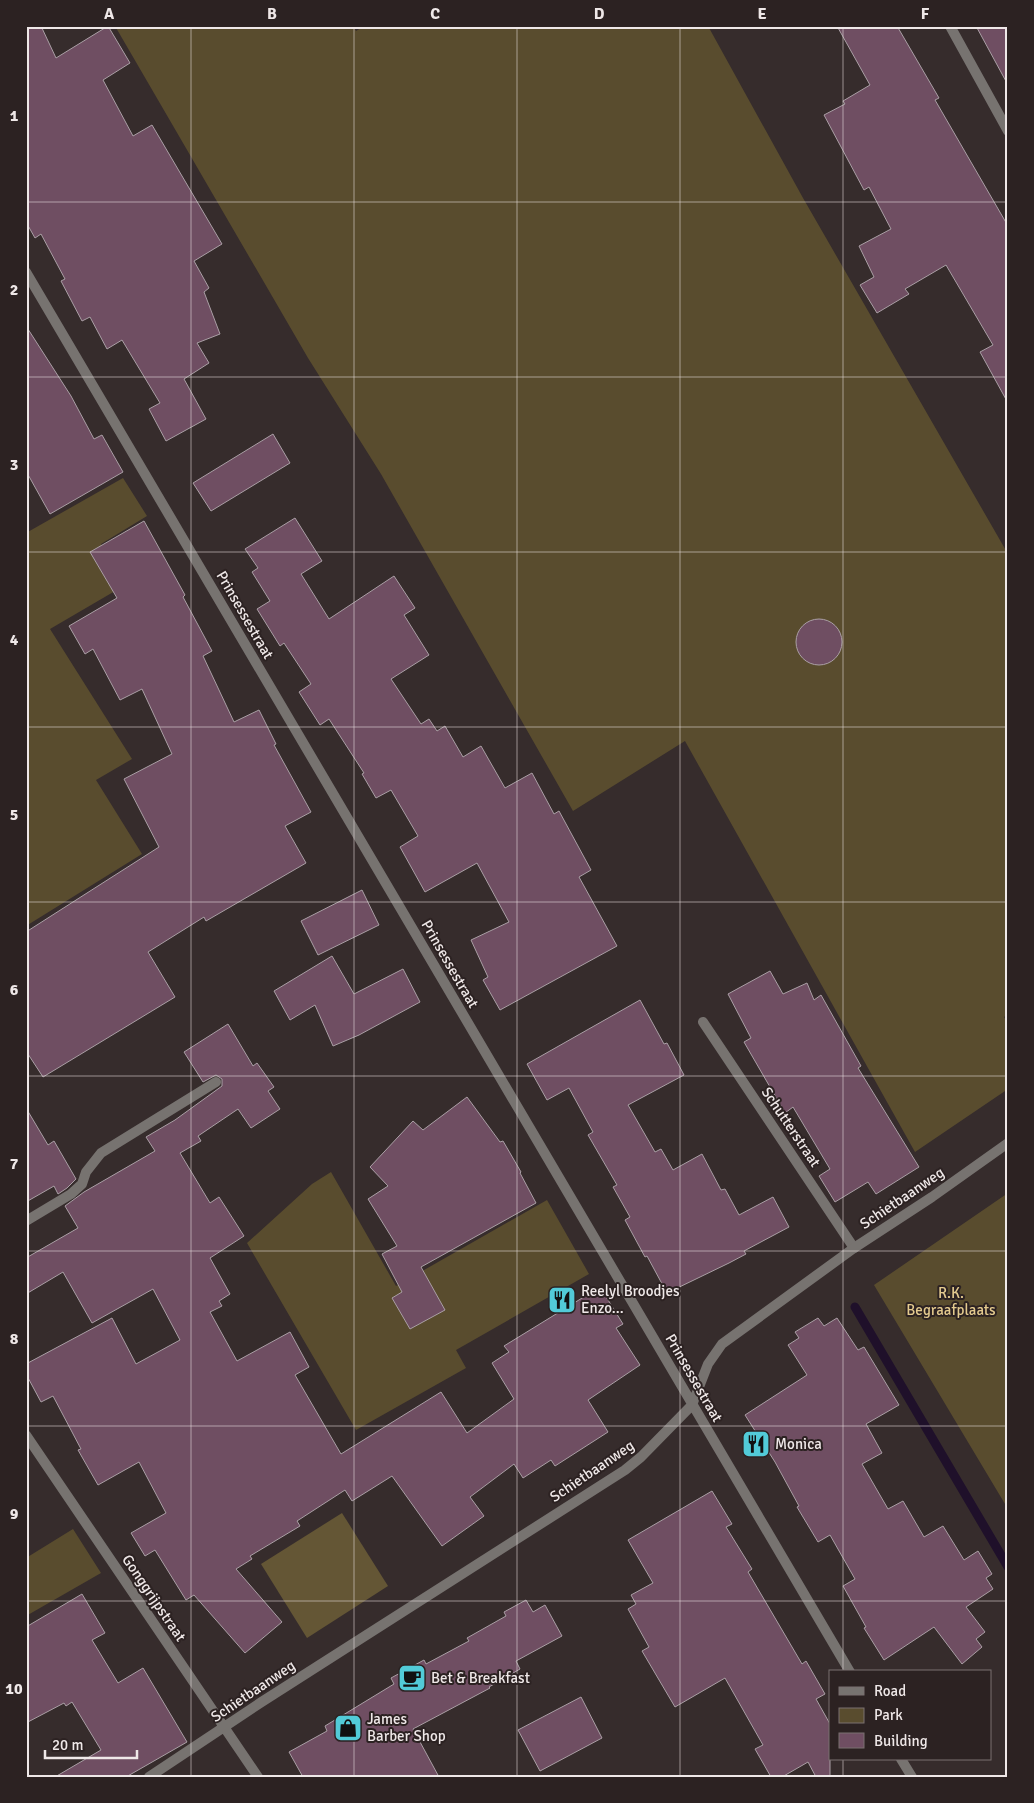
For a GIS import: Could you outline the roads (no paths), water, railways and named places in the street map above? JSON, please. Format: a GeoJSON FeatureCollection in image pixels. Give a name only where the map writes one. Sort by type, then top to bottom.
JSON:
{"type":"FeatureCollection","features":[{"type":"Feature","properties":{"kind":"street"},"geometry":{"type":"LineString","coordinates":[[950,26],[1008,131]]}},
{"type":"Feature","properties":{"kind":"street","name":"Prinsessestraat"},"geometry":{"type":"LineString","coordinates":[[26,272],[849,1670]]}},
{"type":"Feature","properties":{"kind":"street","name":"Schutterstraat"},"geometry":{"type":"LineString","coordinates":[[703,1022],[854,1248]]}},
{"type":"Feature","properties":{"kind":"street"},"geometry":{"type":"LineString","coordinates":[[26,1221],[71,1194],[82,1184],[86,1172],[101,1153],[216,1082]]}},
{"type":"Feature","properties":{"kind":"street","name":"Schietbaanweg"},"geometry":{"type":"LineString","coordinates":[[149,1777],[268,1698],[626,1470],[641,1458],[692,1405],[708,1364],[722,1344],[854,1248],[932,1197],[1008,1143]]}},
{"type":"Feature","properties":{"kind":"street","name":"Gonggrijpstraat"},"geometry":{"type":"LineString","coordinates":[[26,1435],[258,1777]]}},
{"type":"Feature","properties":{"kind":"street"},"geometry":{"type":"LineString","coordinates":[[903,1760],[912,1777]]}},
{"type":"Feature","properties":{"kind":"waterway"},"geometry":{"type":"LineString","coordinates":[[855,1307],[1008,1567]]}},
{"type":"Feature","properties":{"kind":"place","name":"Reelyl Broodjes Enzo..."},"geometry":{"type":"Point","coordinates":[562,1300]}},
{"type":"Feature","properties":{"kind":"place","name":"Monica"},"geometry":{"type":"Point","coordinates":[756,1444]}},
{"type":"Feature","properties":{"kind":"place","name":"Bet & Breakfast"},"geometry":{"type":"Point","coordinates":[412,1678]}},
{"type":"Feature","properties":{"kind":"place","name":"James Barber Shop"},"geometry":{"type":"Point","coordinates":[348,1728]}},
{"type":"Feature","properties":{"kind":"park label","name":"R.K. Begraafplaats"},"geometry":{"type":"Point","coordinates":[951,1302]}}]}
